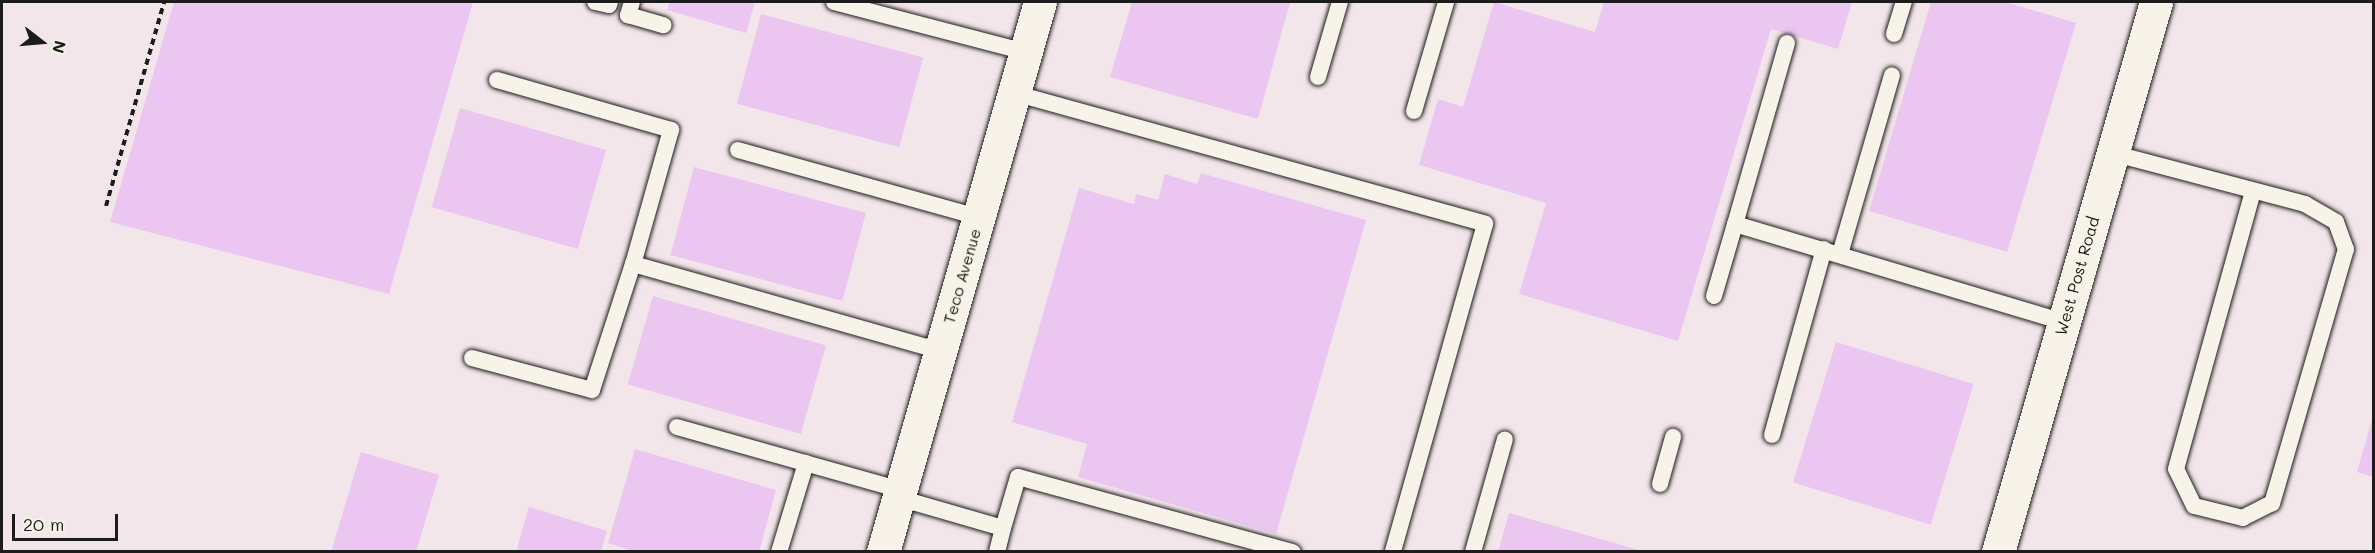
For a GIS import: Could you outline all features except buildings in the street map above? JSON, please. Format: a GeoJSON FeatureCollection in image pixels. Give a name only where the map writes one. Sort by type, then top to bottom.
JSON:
{"type":"FeatureCollection","features":[{"type":"Feature","properties":{"kind":"street","name":"Teco Avenue"},"geometry":{"type":"LineString","coordinates":[[883,552],[1040,2]]}},
{"type":"Feature","properties":{"kind":"street","name":"West Post Road"},"geometry":{"type":"LineString","coordinates":[[1998,552],[2156,2]]}},
{"type":"Feature","properties":{"kind":"lane"},"geometry":{"type":"LineString","coordinates":[[596,2],[609,5],[610,2]]}},
{"type":"Feature","properties":{"kind":"lane"},"geometry":{"type":"LineString","coordinates":[[632,2],[628,15],[664,25]]}},
{"type":"Feature","properties":{"kind":"lane"},"geometry":{"type":"LineString","coordinates":[[834,2],[1026,52]]}},
{"type":"Feature","properties":{"kind":"lane"},"geometry":{"type":"LineString","coordinates":[[1318,77],[1340,2]]}},
{"type":"Feature","properties":{"kind":"lane"},"geometry":{"type":"LineString","coordinates":[[1414,111],[1446,2]]}},
{"type":"Feature","properties":{"kind":"lane"},"geometry":{"type":"LineString","coordinates":[[1894,34],[1904,2]]}},
{"type":"Feature","properties":{"kind":"lane"},"geometry":{"type":"LineString","coordinates":[[1714,296],[1787,43]]}},
{"type":"Feature","properties":{"kind":"lane"},"geometry":{"type":"LineString","coordinates":[[1772,435],[1892,75]]}},
{"type":"Feature","properties":{"kind":"lane"},"geometry":{"type":"LineString","coordinates":[[472,358],[592,390],[633,264],[671,130],[497,80]]}},
{"type":"Feature","properties":{"kind":"lane"},"geometry":{"type":"LineString","coordinates":[[1014,93],[1485,224],[1393,552]]}},
{"type":"Feature","properties":{"kind":"lane"},"geometry":{"type":"LineString","coordinates":[[738,150],[978,217]]}},
{"type":"Feature","properties":{"kind":"lane"},"geometry":{"type":"LineString","coordinates":[[2112,153],[2305,204],[2336,222],[2346,249],[2272,503],[2243,518],[2194,506],[2176,469],[2253,192]]}},
{"type":"Feature","properties":{"kind":"lane"},"geometry":{"type":"LineString","coordinates":[[1735,224],[1832,251],[2064,322]]}},
{"type":"Feature","properties":{"kind":"lane"},"geometry":{"type":"LineString","coordinates":[[633,264],[940,351]]}},
{"type":"Feature","properties":{"kind":"lane"},"geometry":{"type":"LineString","coordinates":[[676,427],[806,463],[1003,528]]}},
{"type":"Feature","properties":{"kind":"lane"},"geometry":{"type":"LineString","coordinates":[[1660,484],[1673,437]]}},
{"type":"Feature","properties":{"kind":"lane"},"geometry":{"type":"LineString","coordinates":[[1473,552],[1505,439]]}},
{"type":"Feature","properties":{"kind":"lane"},"geometry":{"type":"LineString","coordinates":[[779,552],[806,463]]}},
{"type":"Feature","properties":{"kind":"lane"},"geometry":{"type":"LineString","coordinates":[[996,552],[1018,477],[1293,552]]}},
{"type":"Feature","properties":{"kind":"path"},"geometry":{"type":"LineString","coordinates":[[106,206],[164,2]]}},
{"type":"Feature","properties":{"kind":"shaded area"},"geometry":{"type":"Polygon","coordinates":[[[2,2],[2373,2],[2373,551],[2,551],[2,2]]]}}]}
